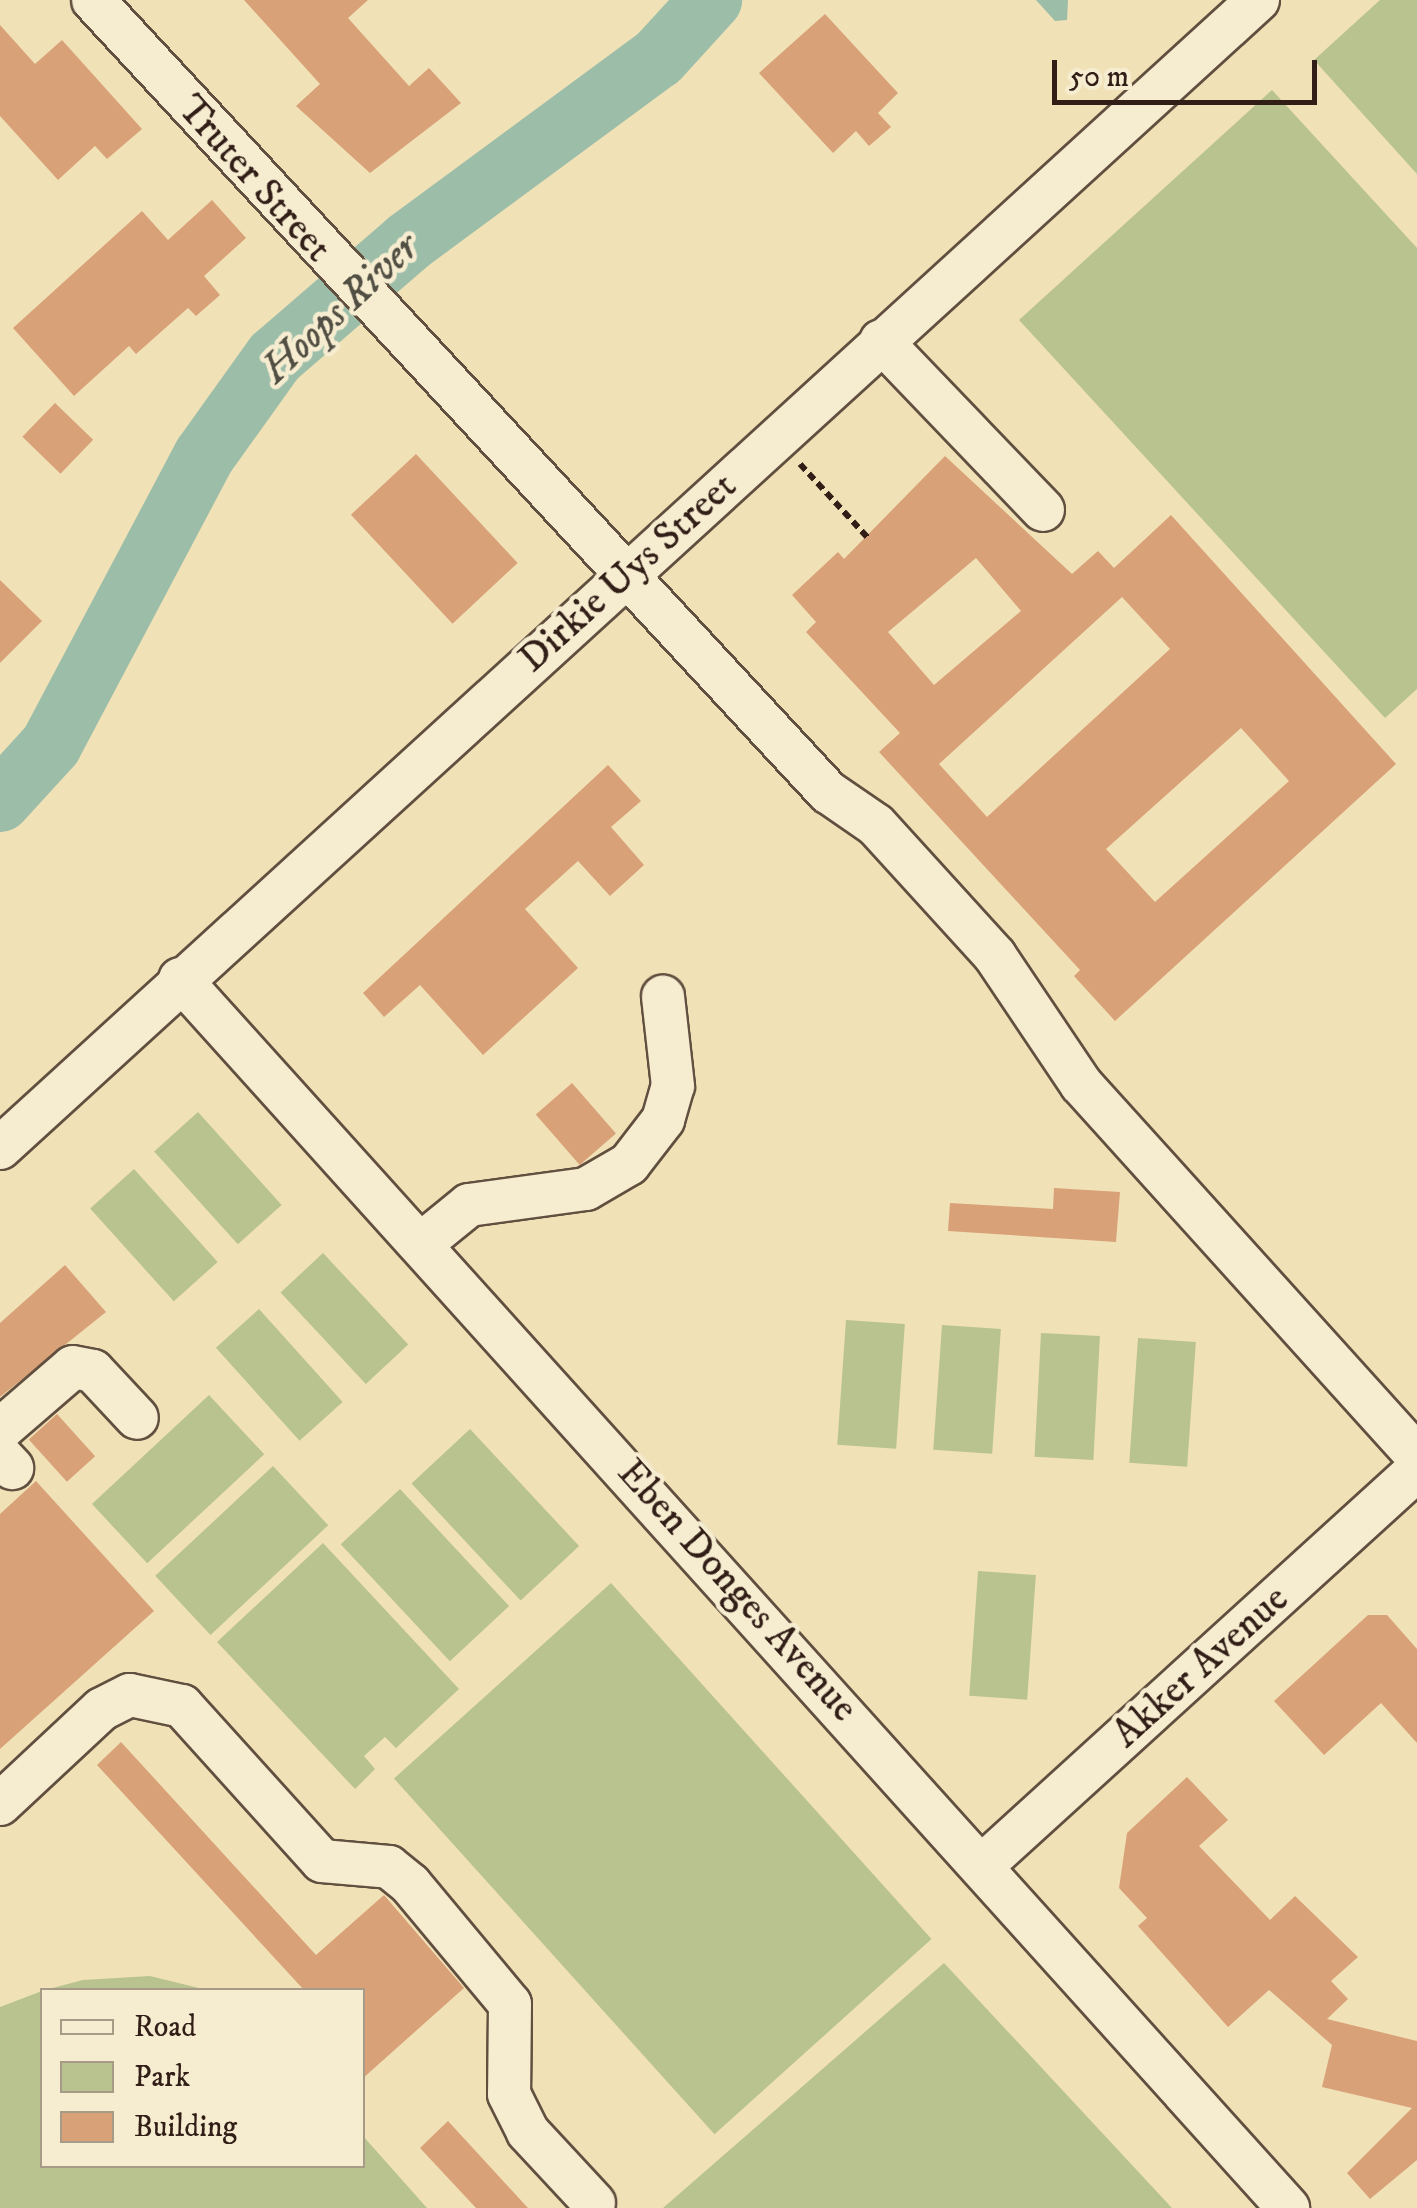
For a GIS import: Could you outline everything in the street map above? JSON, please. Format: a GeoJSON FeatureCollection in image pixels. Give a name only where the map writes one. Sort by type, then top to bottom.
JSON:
{"type":"FeatureCollection","features":[{"type":"Feature","properties":{"kind":"street","name":"Truter Street"},"geometry":{"type":"LineString","coordinates":[[93,0],[373,310],[982,942],[1082,1084],[1417,1456]]}},
{"type":"Feature","properties":{"kind":"street","name":"Dirkie Uys Street"},"geometry":{"type":"LineString","coordinates":[[0,1148],[624,573],[1258,0]]}},
{"type":"Feature","properties":{"kind":"street"},"geometry":{"type":"LineString","coordinates":[[880,341],[1043,510]]}},
{"type":"Feature","properties":{"kind":"street","name":"Eben Donges Avenue"},"geometry":{"type":"LineString","coordinates":[[180,979],[984,1864],[1288,2208]]}},
{"type":"Feature","properties":{"kind":"street"},"geometry":{"type":"LineString","coordinates":[[421,1244],[470,1205],[586,1188],[629,1164],[663,1120],[673,1086],[662,996]]}},
{"type":"Feature","properties":{"kind":"street"},"geometry":{"type":"LineString","coordinates":[[4,1451],[73,1367],[93,1371],[137,1418]]}},
{"type":"Feature","properties":{"kind":"street","name":"Akker Avenue"},"geometry":{"type":"LineString","coordinates":[[984,1864],[1417,1470]]}},
{"type":"Feature","properties":{"kind":"street"},"geometry":{"type":"LineString","coordinates":[[0,1804],[102,1709],[130,1695],[182,1706],[322,1861],[389,1867],[410,1884],[510,2004],[508,2094],[528,2132],[594,2202]]}},
{"type":"Feature","properties":{"kind":"path"},"geometry":{"type":"LineString","coordinates":[[777,436],[868,538]]}},
{"type":"Feature","properties":{"kind":"green space"},"geometry":{"type":"Polygon","coordinates":[[[1380,0],[1417,0],[1417,174],[1314,60],[1380,0]]]}},
{"type":"Feature","properties":{"kind":"green space"},"geometry":{"type":"Polygon","coordinates":[[[1272,90],[1417,248],[1417,689],[1385,718],[1019,320],[1272,90]]]}},
{"type":"Feature","properties":{"kind":"green space"},"geometry":{"type":"Polygon","coordinates":[[[198,1112],[282,1205],[238,1244],[154,1151],[198,1112]]]}},
{"type":"Feature","properties":{"kind":"green space"},"geometry":{"type":"Polygon","coordinates":[[[134,1169],[218,1262],[174,1301],[90,1208],[134,1169]]]}},
{"type":"Feature","properties":{"kind":"green space"},"geometry":{"type":"Polygon","coordinates":[[[323,1253],[408,1344],[366,1384],[281,1293],[323,1253]]]}},
{"type":"Feature","properties":{"kind":"green space"},"geometry":{"type":"Polygon","coordinates":[[[259,1309],[343,1402],[300,1441],[216,1348],[259,1309]]]}},
{"type":"Feature","properties":{"kind":"green space"},"geometry":{"type":"Polygon","coordinates":[[[846,1320],[905,1324],[896,1449],[837,1445],[846,1320]]]}},
{"type":"Feature","properties":{"kind":"green space"},"geometry":{"type":"Polygon","coordinates":[[[942,1325],[1001,1329],[992,1454],[933,1450],[942,1325]]]}},
{"type":"Feature","properties":{"kind":"green space"},"geometry":{"type":"Polygon","coordinates":[[[1041,1333],[1100,1336],[1093,1460],[1035,1457],[1041,1333]]]}},
{"type":"Feature","properties":{"kind":"green space"},"geometry":{"type":"Polygon","coordinates":[[[1138,1338],[1196,1342],[1187,1467],[1129,1463],[1138,1338]]]}},
{"type":"Feature","properties":{"kind":"green space"},"geometry":{"type":"Polygon","coordinates":[[[209,1395],[264,1454],[147,1563],[92,1504],[209,1395]]]}},
{"type":"Feature","properties":{"kind":"green space"},"geometry":{"type":"Polygon","coordinates":[[[470,1429],[579,1546],[521,1601],[411,1484],[470,1429]]]}},
{"type":"Feature","properties":{"kind":"green space"},"geometry":{"type":"Polygon","coordinates":[[[273,1466],[328,1525],[210,1635],[155,1576],[273,1466]]]}},
{"type":"Feature","properties":{"kind":"green space"},"geometry":{"type":"Polygon","coordinates":[[[400,1489],[509,1606],[450,1661],[341,1544],[400,1489]]]}},
{"type":"Feature","properties":{"kind":"green space"},"geometry":{"type":"Polygon","coordinates":[[[323,1543],[459,1689],[396,1748],[385,1737],[364,1756],[375,1769],[355,1789],[217,1642],[323,1543]]]}},
{"type":"Feature","properties":{"kind":"green space"},"geometry":{"type":"Polygon","coordinates":[[[978,1571],[1036,1575],[1027,1700],[969,1696],[978,1571]]]}},
{"type":"Feature","properties":{"kind":"green space"},"geometry":{"type":"Polygon","coordinates":[[[611,1583],[932,1939],[715,2134],[394,1778],[611,1583]]]}},
{"type":"Feature","properties":{"kind":"green space"},"geometry":{"type":"Polygon","coordinates":[[[944,1963],[1172,2208],[663,2208],[944,1963]]]}},
{"type":"Feature","properties":{"kind":"green space"},"geometry":{"type":"Polygon","coordinates":[[[150,1976],[199,1988],[53,1988],[83,1980],[150,1976]]]}},
{"type":"Feature","properties":{"kind":"green space"},"geometry":{"type":"Polygon","coordinates":[[[40,1992],[40,2168],[365,2168],[365,2138],[427,2208],[0,2208],[0,2007],[40,1992]]]}},
{"type":"Feature","properties":{"kind":"shaded area"},"geometry":{"type":"Polygon","coordinates":[[[1036,0],[1068,0],[1067,20],[1055,21],[1036,0]]]}},
{"type":"Feature","properties":{"kind":"building"},"geometry":{"type":"Polygon","coordinates":[[[244,0],[368,0],[348,18],[409,86],[429,68],[461,103],[370,173],[296,106],[320,84],[244,0]]]}},
{"type":"Feature","properties":{"kind":"building"},"geometry":{"type":"Polygon","coordinates":[[[825,14],[898,93],[878,113],[891,127],[869,146],[856,131],[833,153],[759,73],[825,14]]]}},
{"type":"Feature","properties":{"kind":"building"},"geometry":{"type":"Polygon","coordinates":[[[0,25],[35,64],[62,40],[142,129],[107,159],[95,146],[58,180],[0,116],[0,25]]]}},
{"type":"Feature","properties":{"kind":"building"},"geometry":{"type":"Polygon","coordinates":[[[212,200],[246,238],[204,276],[220,295],[196,316],[188,308],[136,354],[129,346],[74,396],[13,328],[142,211],[168,240],[212,200]]]}},
{"type":"Feature","properties":{"kind":"building"},"geometry":{"type":"Polygon","coordinates":[[[55,403],[93,440],[60,474],[22,437],[55,403]]]}},
{"type":"Feature","properties":{"kind":"building"},"geometry":{"type":"Polygon","coordinates":[[[416,454],[518,563],[453,624],[351,515],[416,454]]]}},
{"type":"Feature","properties":{"kind":"building"},"geometry":{"type":"Polygon","coordinates":[[[945,456],[1072,574],[1098,551],[1114,568],[1171,515],[1396,764],[1115,1021],[1074,976],[1080,970],[879,752],[900,733],[806,632],[816,622],[792,595],[838,552],[844,559],[945,456]],[[976,558],[888,632],[934,685],[1021,611],[976,558]],[[1122,597],[939,764],[987,817],[1170,649],[1122,597]],[[1241,728],[1106,849],[1155,902],[1289,781],[1241,728]]]}},
{"type":"Feature","properties":{"kind":"building"},"geometry":{"type":"Polygon","coordinates":[[[0,580],[42,621],[0,663],[0,580]]]}},
{"type":"Feature","properties":{"kind":"building"},"geometry":{"type":"Polygon","coordinates":[[[608,765],[641,801],[611,827],[644,865],[610,896],[578,861],[525,909],[578,968],[483,1055],[420,985],[384,1017],[363,993],[608,765]]]}},
{"type":"Feature","properties":{"kind":"building"},"geometry":{"type":"Polygon","coordinates":[[[572,1083],[616,1134],[580,1165],[536,1114],[572,1083]]]}},
{"type":"Feature","properties":{"kind":"building"},"geometry":{"type":"Polygon","coordinates":[[[1054,1188],[1120,1192],[1116,1242],[948,1231],[950,1203],[1053,1209],[1054,1188]]]}},
{"type":"Feature","properties":{"kind":"building"},"geometry":{"type":"Polygon","coordinates":[[[65,1265],[106,1312],[0,1397],[0,1323],[65,1265]]]}},
{"type":"Feature","properties":{"kind":"building"},"geometry":{"type":"Polygon","coordinates":[[[57,1414],[95,1456],[67,1482],[29,1439],[57,1414]]]}},
{"type":"Feature","properties":{"kind":"building"},"geometry":{"type":"Polygon","coordinates":[[[36,1481],[154,1611],[0,1749],[0,1514],[36,1481]]]}},
{"type":"Feature","properties":{"kind":"building"},"geometry":{"type":"Polygon","coordinates":[[[1368,1615],[1387,1615],[1417,1649],[1417,1743],[1381,1703],[1324,1755],[1274,1701],[1368,1615]]]}},
{"type":"Feature","properties":{"kind":"building"},"geometry":{"type":"Polygon","coordinates":[[[121,1742],[316,1955],[384,1895],[464,1988],[365,2076],[365,1988],[302,1988],[97,1765],[121,1742]]]}},
{"type":"Feature","properties":{"kind":"building"},"geometry":{"type":"Polygon","coordinates":[[[1187,1777],[1228,1820],[1199,1846],[1270,1920],[1295,1896],[1358,1957],[1331,1981],[1348,1999],[1327,2019],[1417,2041],[1417,2160],[1370,2199],[1347,2173],[1412,2108],[1322,2087],[1332,2045],[1269,1990],[1228,2027],[1138,1926],[1147,1918],[1119,1888],[1127,1833],[1187,1777]]]}},
{"type":"Feature","properties":{"kind":"building"},"geometry":{"type":"Polygon","coordinates":[[[448,2121],[528,2208],[476,2208],[420,2148],[448,2121]]]}},
{"type":"Feature","properties":{"kind":"waterway","name":"Hoops River"},"geometry":{"type":"LineString","coordinates":[[0,801],[51,745],[204,456],[275,357],[408,242],[658,58],[711,0]]}}]}
